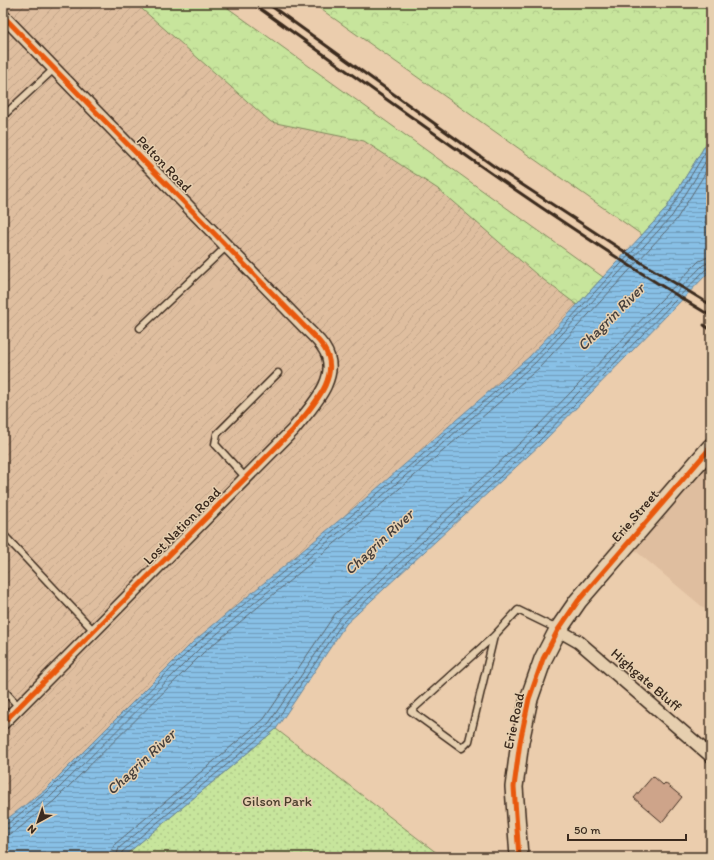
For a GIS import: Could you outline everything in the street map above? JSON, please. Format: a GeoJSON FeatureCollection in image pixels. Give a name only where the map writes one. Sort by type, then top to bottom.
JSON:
{"type":"FeatureCollection","features":[{"type":"Feature","properties":{"kind":"street","name":"Pelton Road"},"geometry":{"type":"LineString","coordinates":[[3,16],[307,329]]}},
{"type":"Feature","properties":{"kind":"street","name":"Lost Nation Road"},"geometry":{"type":"LineString","coordinates":[[3,723],[293,430],[320,396],[328,381],[330,366],[325,348],[307,329]]}},
{"type":"Feature","properties":{"kind":"street","name":"Erie Street"},"geometry":{"type":"LineString","coordinates":[[578,601],[711,447]]}},
{"type":"Feature","properties":{"kind":"street","name":"Erie Road"},"geometry":{"type":"LineString","coordinates":[[519,857],[514,787],[520,742],[530,699],[544,659],[558,630],[578,601]]}},
{"type":"Feature","properties":{"kind":"street","name":"Highgate Bluff"},"geometry":{"type":"LineString","coordinates":[[558,630],[579,642],[711,756]]}},
{"type":"Feature","properties":{"kind":"lane"},"geometry":{"type":"LineString","coordinates":[[3,116],[54,69]]}},
{"type":"Feature","properties":{"kind":"lane"},"geometry":{"type":"LineString","coordinates":[[140,328],[227,246]]}},
{"type":"Feature","properties":{"kind":"lane"},"geometry":{"type":"LineString","coordinates":[[246,478],[215,444],[217,434],[278,373]]}},
{"type":"Feature","properties":{"kind":"lane"},"geometry":{"type":"LineString","coordinates":[[3,534],[94,631]]}},
{"type":"Feature","properties":{"kind":"lane"},"geometry":{"type":"LineString","coordinates":[[494,636],[469,741],[462,748],[411,711],[494,636],[518,610],[558,630]]}},
{"type":"Feature","properties":{"kind":"lane"},"geometry":{"type":"LineString","coordinates":[[3,689],[19,707]]}},
{"type":"Feature","properties":{"kind":"shaded area"},"geometry":{"type":"Polygon","coordinates":[[[3,3],[221,3],[603,277],[529,357],[360,503],[194,641],[45,790],[3,822],[3,3]]]}},
{"type":"Feature","properties":{"kind":"shaded area"},"geometry":{"type":"Polygon","coordinates":[[[711,455],[711,614],[631,547],[711,455]]]}},
{"type":"Feature","properties":{"kind":"green space"},"geometry":{"type":"Polygon","coordinates":[[[135,3],[221,3],[603,277],[577,305],[536,274],[438,189],[364,141],[271,122],[135,3]]]}},
{"type":"Feature","properties":{"kind":"green space"},"geometry":{"type":"Polygon","coordinates":[[[312,3],[711,3],[711,136],[665,210],[642,235],[312,3]]]}},
{"type":"Feature","properties":{"kind":"green space","name":"Gilson Park"},"geometry":{"type":"Polygon","coordinates":[[[276,729],[442,857],[123,857],[276,729]]]}},
{"type":"Feature","properties":{"kind":"water","name":"Chagrin River"},"geometry":{"type":"Polygon","coordinates":[[[711,136],[711,270],[542,443],[346,624],[276,729],[123,857],[3,857],[3,822],[45,790],[194,641],[360,503],[529,357],[665,210],[711,136]]]}},
{"type":"Feature","properties":{"kind":"building"},"geometry":{"type":"Polygon","coordinates":[[[653,776],[663,785],[665,783],[682,797],[662,822],[634,798],[653,776]]]}},
{"type":"Feature","properties":{"kind":"railway"},"geometry":{"type":"LineString","coordinates":[[252,3],[536,204],[652,280],[711,316]]}},
{"type":"Feature","properties":{"kind":"railway"},"geometry":{"type":"LineString","coordinates":[[267,3],[495,167],[642,263],[711,305]]}},
{"type":"Feature","properties":{"kind":"railway"},"geometry":{"type":"LineString","coordinates":[[704,325],[711,330]]}},
{"type":"Feature","properties":{"kind":"cycle path"},"geometry":{"type":"LineString","coordinates":[[3,16],[318,340],[329,359],[330,370],[322,392],[293,430],[3,723]]}},
{"type":"Feature","properties":{"kind":"cycle path"},"geometry":{"type":"LineString","coordinates":[[519,857],[514,787],[520,742],[529,699],[543,659],[558,630],[578,601],[711,447]]}}]}
